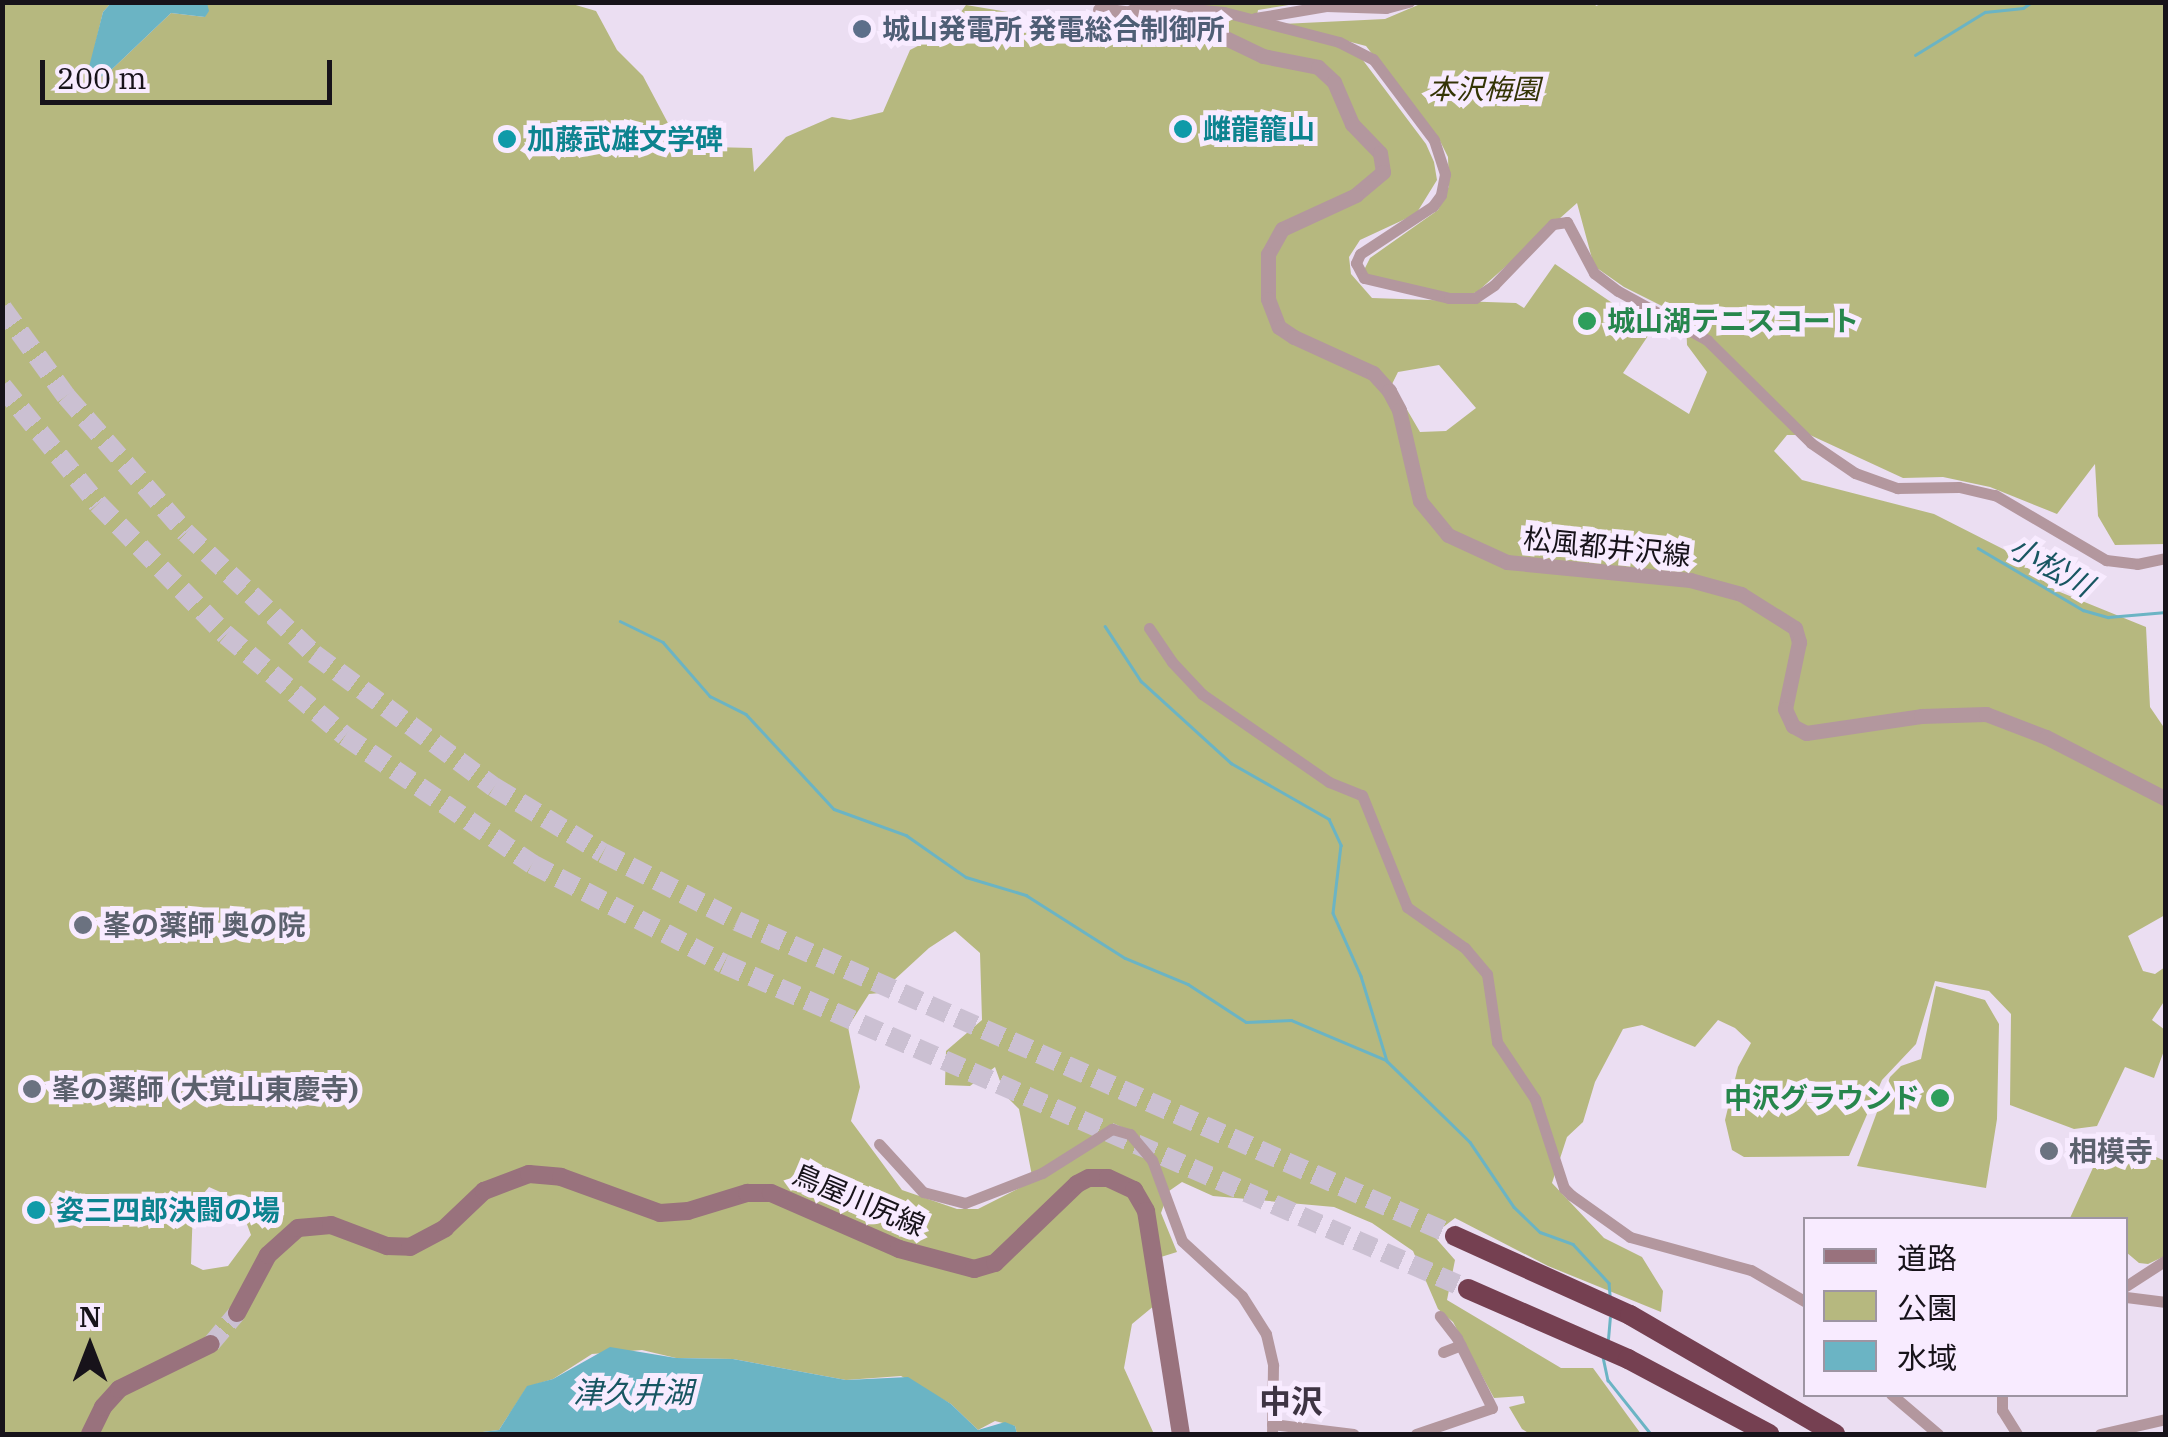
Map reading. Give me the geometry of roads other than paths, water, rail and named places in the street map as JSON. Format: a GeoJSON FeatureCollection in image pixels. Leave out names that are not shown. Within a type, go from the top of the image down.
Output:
{"type":"FeatureCollection","features":[{"type":"Feature","properties":{"kind":"highway"},"geometry":{"type":"LineString","coordinates":[[1455,1236],[1630,1316],[1836,1434]]}},
{"type":"Feature","properties":{"kind":"highway"},"geometry":{"type":"LineString","coordinates":[[1468,1289],[1628,1359],[1769,1434]]}},
{"type":"Feature","properties":{"kind":"main road","name":"鳥屋川尻線"},"geometry":{"type":"LineString","coordinates":[[238,1313],[268,1255],[298,1228],[330,1225],[387,1246],[421,1245],[484,1191],[530,1174],[561,1176],[660,1213],[688,1211],[746,1193],[771,1193],[899,1249],[974,1268],[995,1262],[1078,1184],[1100,1177],[1126,1184],[1146,1211],[1181,1434]]}},
{"type":"Feature","properties":{"kind":"main road"},"geometry":{"type":"LineString","coordinates":[[90,1434],[106,1404],[126,1384],[210,1344]]}},
{"type":"Feature","properties":{"kind":"street"},"geometry":{"type":"LineString","coordinates":[[1254,19],[1326,6],[1386,8],[1409,2]]}},
{"type":"Feature","properties":{"kind":"street","name":"松風都井沢線"},"geometry":{"type":"LineString","coordinates":[[1129,10],[1142,4],[1164,5],[1254,19],[1351,46],[1374,59],[1442,156],[1445,174],[1440,195],[1426,213],[1360,254],[1356,263],[1364,278],[1449,298],[1475,298],[1494,285],[1553,224],[1568,222],[1594,273],[1707,340],[1811,442],[1856,473],[1896,488],[1959,487],[1995,495],[2106,560],[2137,564],[2166,558]]}},
{"type":"Feature","properties":{"kind":"street","name":"松風都井沢線"},"geometry":{"type":"LineString","coordinates":[[1100,10],[1129,10],[1190,22],[1263,56],[1318,67],[1334,82],[1352,124],[1380,152],[1383,172],[1369,188],[1282,230],[1268,254],[1268,298],[1279,326],[1294,338],[1373,373],[1389,391],[1399,410],[1420,501],[1448,535],[1507,562],[1704,582],[1752,600],[1795,628],[1797,656],[1785,709],[1793,726],[1806,733],[1921,716],[1986,714],[2046,737],[2166,800]]}},
{"type":"Feature","properties":{"kind":"street"},"geometry":{"type":"LineString","coordinates":[[1149,628],[1172,662],[1202,694],[1329,782],[1362,795],[1374,815],[1408,908],[1465,948],[1487,974],[1497,1042],[1536,1100],[1564,1188],[1630,1237],[1751,1270],[1803,1300]]}},
{"type":"Feature","properties":{"kind":"street"},"geometry":{"type":"LineString","coordinates":[[879,1144],[923,1192],[965,1203],[1042,1173],[1112,1129],[1130,1134],[1152,1160],[1182,1242],[1242,1296],[1266,1334],[1273,1365],[1272,1429],[1353,1434]]}},
{"type":"Feature","properties":{"kind":"street"},"geometry":{"type":"LineString","coordinates":[[2128,1285],[2166,1260]]}},
{"type":"Feature","properties":{"kind":"street"},"geometry":{"type":"LineString","coordinates":[[2128,1297],[2166,1302]]}},
{"type":"Feature","properties":{"kind":"street"},"geometry":{"type":"LineString","coordinates":[[1416,1434],[1492,1408],[1461,1346],[1440,1316]]}},
{"type":"Feature","properties":{"kind":"street"},"geometry":{"type":"LineString","coordinates":[[1443,1352],[1461,1346]]}},
{"type":"Feature","properties":{"kind":"street"},"geometry":{"type":"LineString","coordinates":[[1895,1397],[1938,1434]]}},
{"type":"Feature","properties":{"kind":"street"},"geometry":{"type":"LineString","coordinates":[[2002,1397],[2002,1410],[2017,1434]]}},
{"type":"Feature","properties":{"kind":"street"},"geometry":{"type":"LineString","coordinates":[[2100,1434],[2166,1419]]}},
{"type":"Feature","properties":{"kind":"water"},"geometry":{"type":"Polygon","coordinates":[[[111,3],[207,3],[209,11],[205,17],[171,13],[108,73],[93,81],[89,67],[103,12],[111,3]]]}},
{"type":"Feature","properties":{"kind":"water","name":"津久井湖"},"geometry":{"type":"Polygon","coordinates":[[[610,1347],[676,1358],[733,1359],[846,1380],[908,1377],[951,1404],[978,1430],[1005,1422],[1015,1426],[1017,1434],[466,1434],[499,1430],[527,1386],[553,1379],[610,1347]]]}},
{"type":"Feature","properties":{"kind":"waterway"},"geometry":{"type":"LineString","coordinates":[[1915,55],[1985,12],[2023,8],[2032,2]]}},
{"type":"Feature","properties":{"kind":"waterway","name":"小松川"},"geometry":{"type":"LineString","coordinates":[[1978,548],[2083,610],[2108,617],[2166,612]]}},
{"type":"Feature","properties":{"kind":"waterway"},"geometry":{"type":"LineString","coordinates":[[620,621],[663,642],[710,696],[746,714],[834,809],[906,835],[966,877],[1026,895],[1125,958],[1188,984],[1246,1022],[1291,1020],[1386,1060]]}},
{"type":"Feature","properties":{"kind":"waterway"},"geometry":{"type":"LineString","coordinates":[[1105,626],[1141,681],[1231,763],[1329,819],[1341,845],[1333,913],[1361,976],[1387,1061],[1470,1142],[1514,1207],[1540,1232],[1573,1244],[1609,1283],[1610,1295]]}},
{"type":"Feature","properties":{"kind":"waterway"},"geometry":{"type":"LineString","coordinates":[[1608,1339],[1610,1318]]}},
{"type":"Feature","properties":{"kind":"waterway"},"geometry":{"type":"LineString","coordinates":[[1603,1357],[1608,1380],[1651,1434]]}},
{"type":"Feature","properties":{"kind":"tunnel"},"geometry":{"type":"LineString","coordinates":[[2,308],[66,396],[186,533],[314,654],[494,787],[603,853],[737,921],[1455,1236]]}},
{"type":"Feature","properties":{"kind":"tunnel"},"geometry":{"type":"LineString","coordinates":[[2,386],[98,504],[226,635],[345,736],[532,864],[724,964],[1468,1289]]}},
{"type":"Feature","properties":{"kind":"tunnel"},"geometry":{"type":"LineString","coordinates":[[211,1344],[237,1313]]}},
{"type":"Feature","properties":{"kind":"place","name":"城山発電所 発電総合制御所"},"geometry":{"type":"Point","coordinates":[862,29]}},
{"type":"Feature","properties":{"kind":"place","name":"雌龍籠山"},"geometry":{"type":"Point","coordinates":[1183,129]}},
{"type":"Feature","properties":{"kind":"place","name":"加藤武雄文学碑"},"geometry":{"type":"Point","coordinates":[507,139]}},
{"type":"Feature","properties":{"kind":"place","name":"城山湖テニスコート"},"geometry":{"type":"Point","coordinates":[1587,321]}},
{"type":"Feature","properties":{"kind":"place","name":"峯の薬師 奥の院"},"geometry":{"type":"Point","coordinates":[83,925]}},
{"type":"Feature","properties":{"kind":"place","name":"峯の薬師 (大覚山東慶寺)"},"geometry":{"type":"Point","coordinates":[32,1089]}},
{"type":"Feature","properties":{"kind":"place","name":"中沢グラウンド"},"geometry":{"type":"Point","coordinates":[1940,1098]}},
{"type":"Feature","properties":{"kind":"place","name":"相模寺"},"geometry":{"type":"Point","coordinates":[2049,1151]}},
{"type":"Feature","properties":{"kind":"place","name":"姿三四郎決闘の場"},"geometry":{"type":"Point","coordinates":[36,1210]}},
{"type":"Feature","properties":{"kind":"district","name":"中沢"},"geometry":{"type":"Point","coordinates":[1291,1401]}},
{"type":"Feature","properties":{"kind":"park label","name":"本沢梅園"},"geometry":{"type":"Point","coordinates":[1484,89]}}]}
